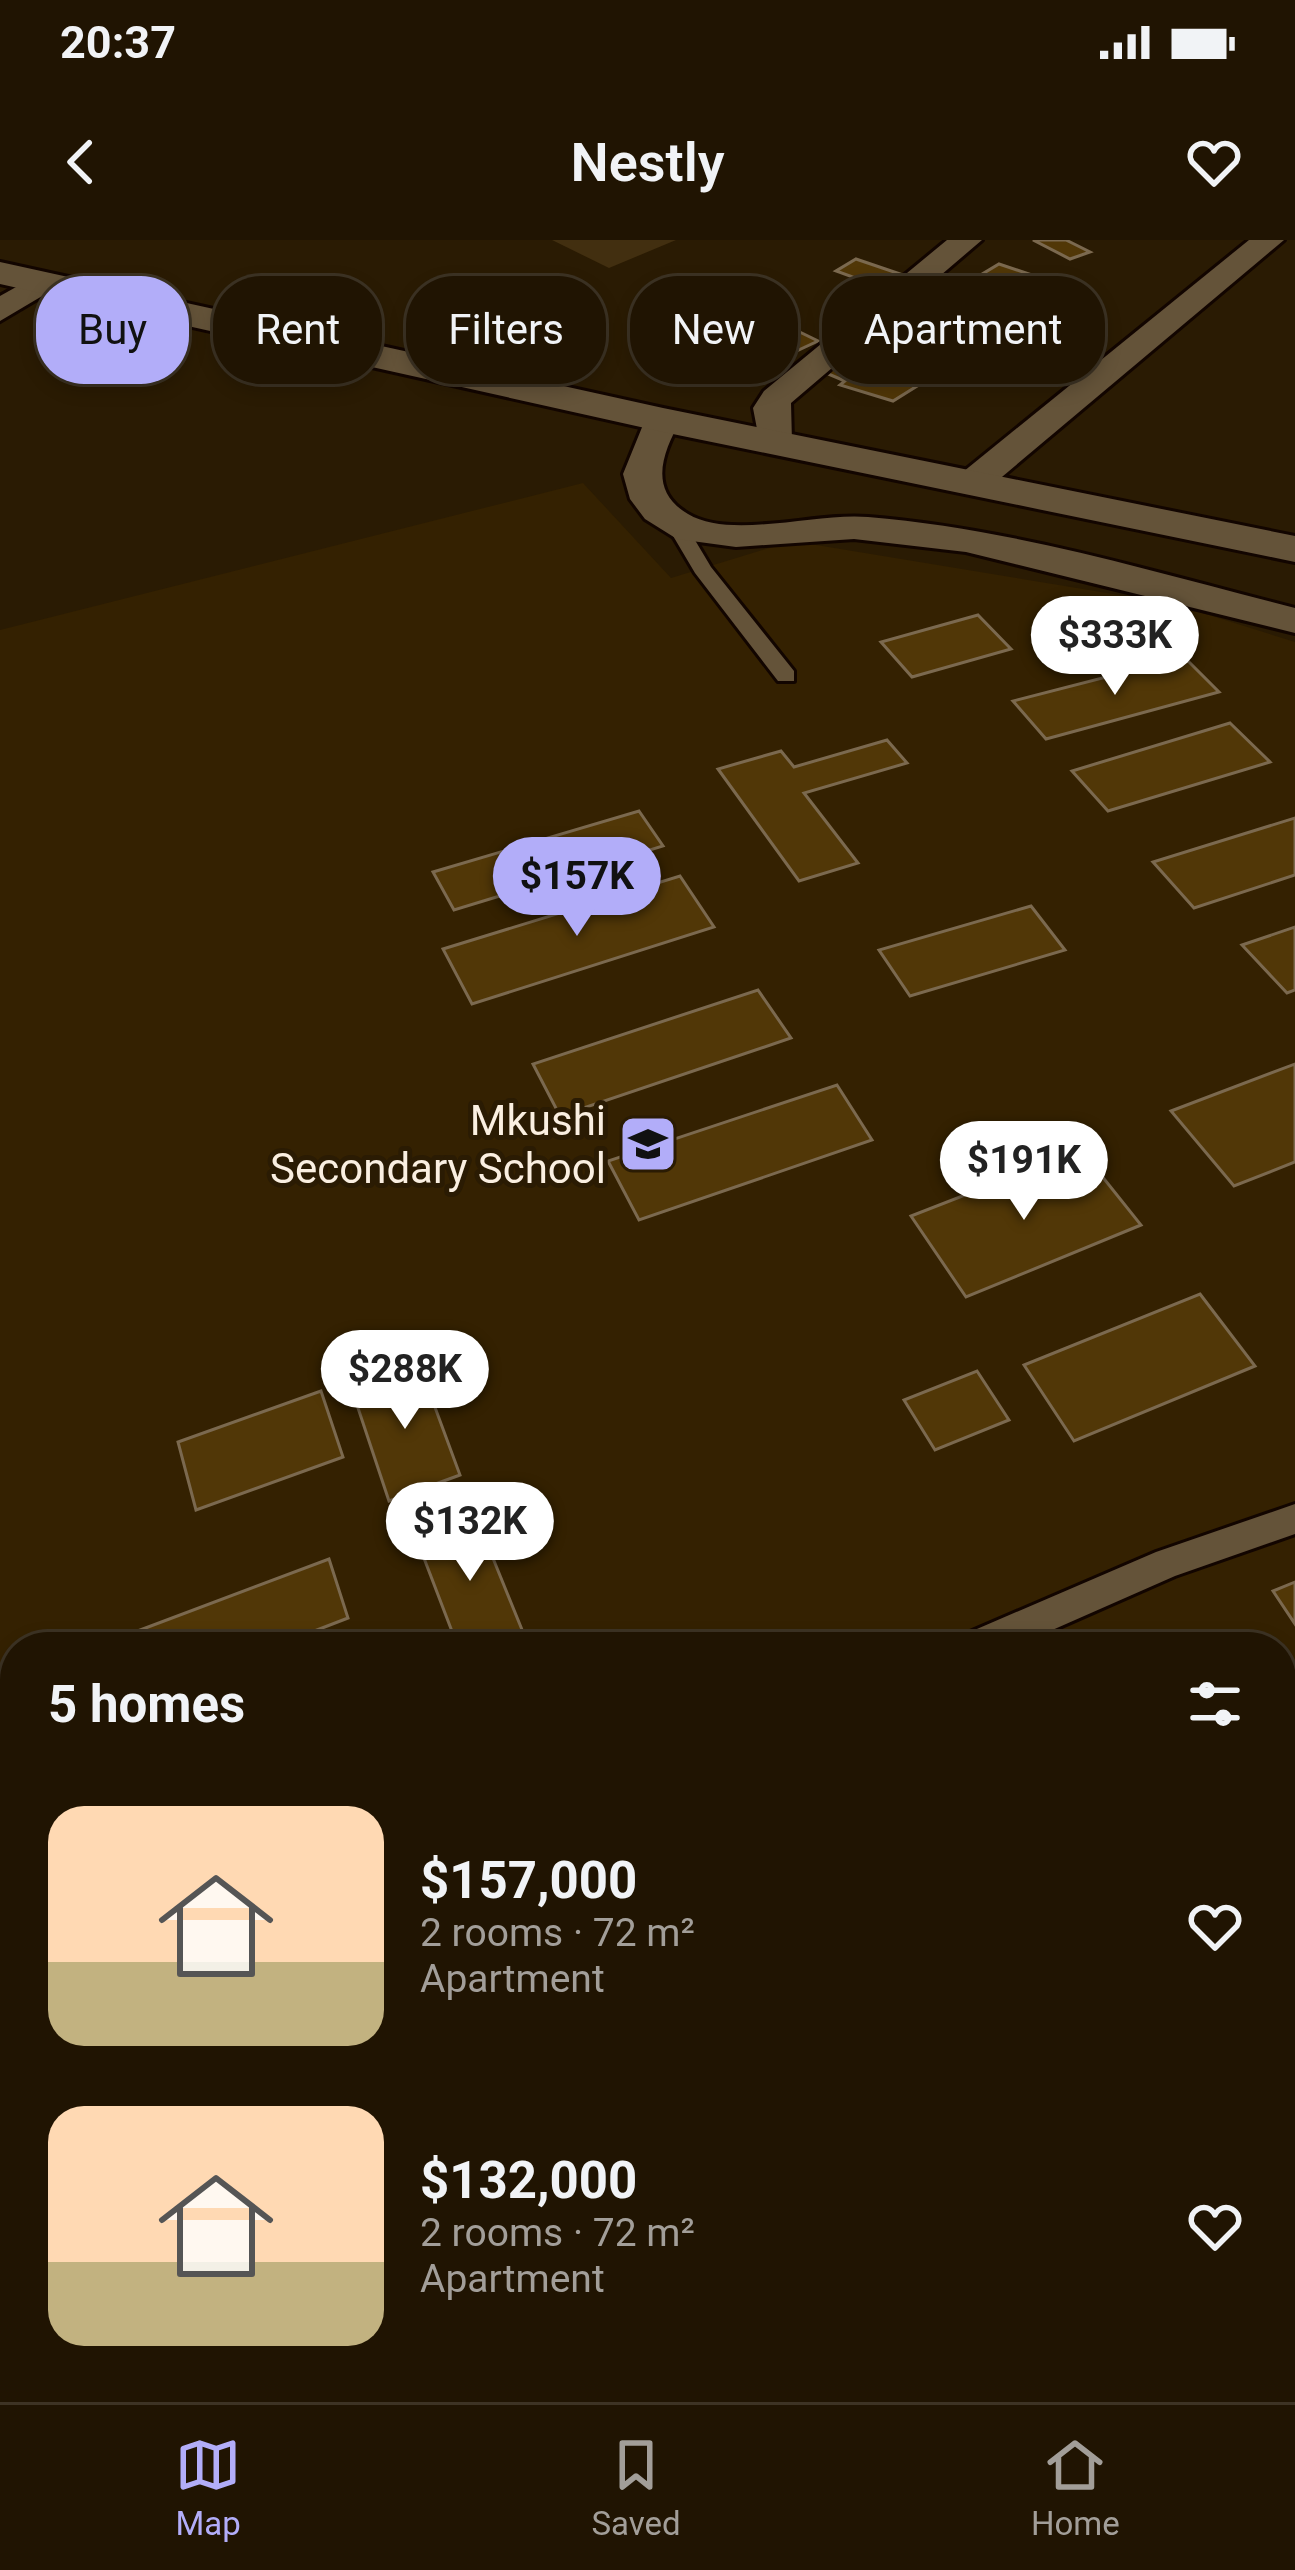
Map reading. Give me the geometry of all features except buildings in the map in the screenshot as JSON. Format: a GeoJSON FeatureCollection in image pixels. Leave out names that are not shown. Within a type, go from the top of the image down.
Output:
{"type":"FeatureCollection","features":[{"type":"Feature","properties":{"kind":"street"},"geometry":{"type":"LineString","coordinates":[[774,442],[771,408],[776,398],[966,240]]}},
{"type":"Feature","properties":{"kind":"street"},"geometry":{"type":"LineString","coordinates":[[971,484],[1268,240]]}},
{"type":"Feature","properties":{"kind":"street"},"geometry":{"type":"LineString","coordinates":[[0,273],[36,281]]}},
{"type":"Feature","properties":{"kind":"street"},"geometry":{"type":"LineString","coordinates":[[0,311],[36,287]]}},
{"type":"Feature","properties":{"kind":"street"},"geometry":{"type":"LineString","coordinates":[[189,314],[663,420],[1295,550]]}},
{"type":"Feature","properties":{"kind":"street"},"geometry":{"type":"LineString","coordinates":[[663,420],[641,454],[640,477],[656,507],[676,524],[706,534],[850,526],[937,536],[1295,621]]}},
{"type":"Feature","properties":{"kind":"lane"},"geometry":{"type":"LineString","coordinates":[[676,524],[701,569],[786,676]]}},
{"type":"Feature","properties":{"kind":"lane"},"geometry":{"type":"LineString","coordinates":[[1049,1632],[1168,1562],[1295,1519]]}},
{"type":"Feature","properties":{"kind":"shaded area"},"geometry":{"type":"Polygon","coordinates":[[[552,240],[676,240],[609,268],[552,240]]]}},
{"type":"Feature","properties":{"kind":"shaded area","name":"Mkushi Secondary School"},"geometry":{"type":"Polygon","coordinates":[[[583,483],[671,578],[792,541],[1174,604],[1295,642],[1295,1632],[0,1632],[0,630],[583,483]]]}},
{"type":"Feature","properties":{"kind":"place","name":"Mkushi Secondary School"},"geometry":{"type":"Point","coordinates":[648,1144]}}]}
